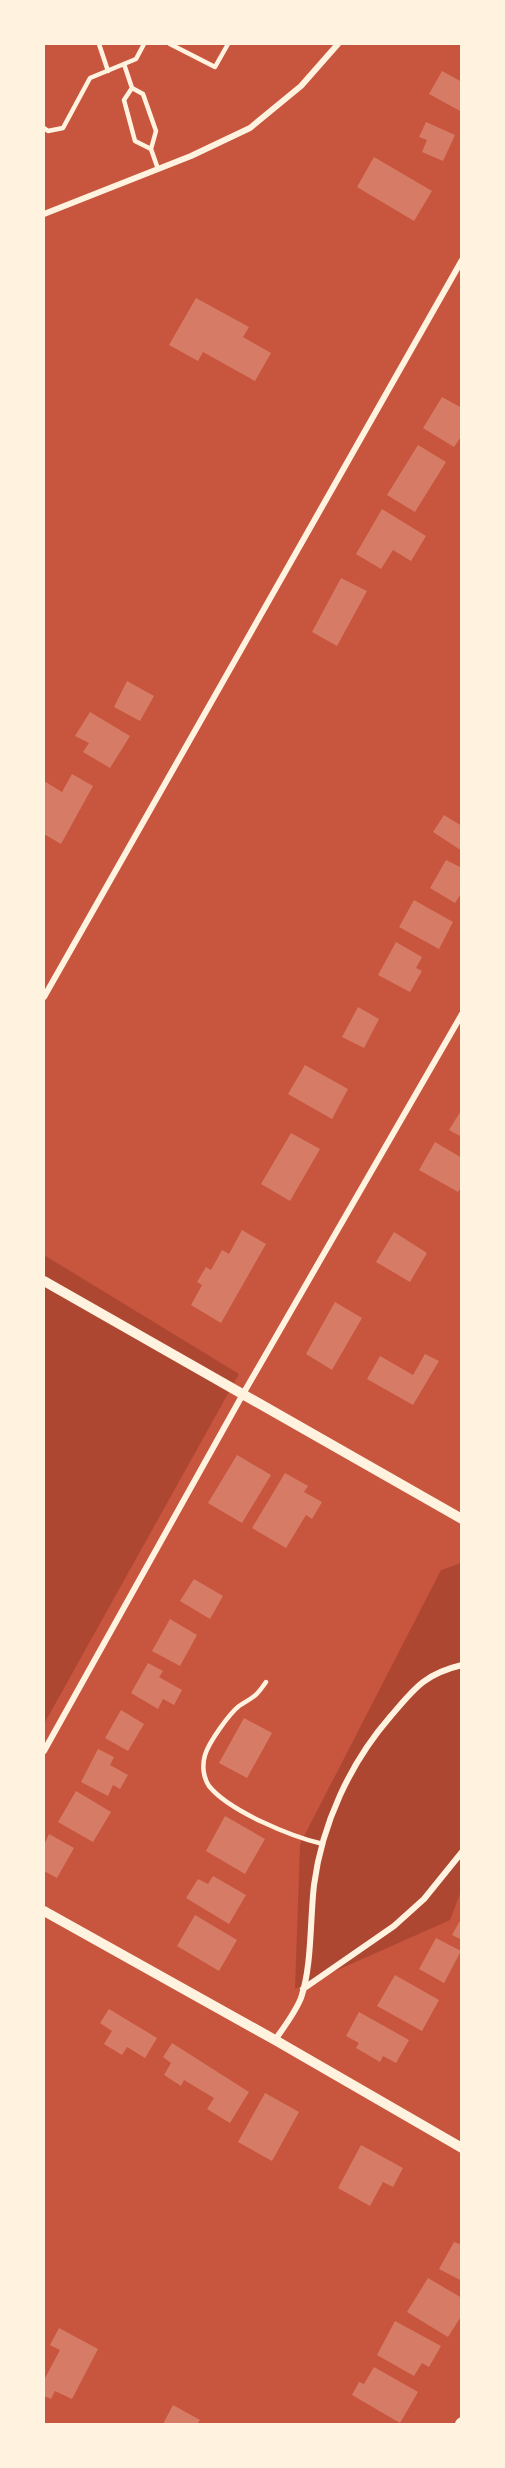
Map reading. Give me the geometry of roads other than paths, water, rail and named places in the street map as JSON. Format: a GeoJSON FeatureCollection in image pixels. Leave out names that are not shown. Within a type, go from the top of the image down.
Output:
{"type":"FeatureCollection","features":[{"type":"Feature","properties":{"kind":"street"},"geometry":{"type":"LineString","coordinates":[[44,214],[158,169],[250,128],[301,87],[338,44]]}},
{"type":"Feature","properties":{"kind":"street"},"geometry":{"type":"LineString","coordinates":[[44,998],[462,260]]}},
{"type":"Feature","properties":{"kind":"street"},"geometry":{"type":"LineString","coordinates":[[44,1751],[243,1394],[462,1014]]}},
{"type":"Feature","properties":{"kind":"street"},"geometry":{"type":"LineString","coordinates":[[44,1281],[462,1519]]}},
{"type":"Feature","properties":{"kind":"street"},"geometry":{"type":"LineString","coordinates":[[275,2040],[300,1999],[303,1989],[314,1882],[323,1844],[352,1770],[380,1728],[428,1677],[462,1665]]}},
{"type":"Feature","properties":{"kind":"street"},"geometry":{"type":"LineString","coordinates":[[303,1989],[394,1926],[424,1899],[462,1852]]}},
{"type":"Feature","properties":{"kind":"street"},"geometry":{"type":"LineString","coordinates":[[44,1911],[462,2148]]}},
{"type":"Feature","properties":{"kind":"lane"},"geometry":{"type":"LineString","coordinates":[[99,44],[108,71]]}},
{"type":"Feature","properties":{"kind":"lane"},"geometry":{"type":"LineString","coordinates":[[44,128],[48,131],[63,128],[90,78],[136,59],[144,44]]}},
{"type":"Feature","properties":{"kind":"lane"},"geometry":{"type":"LineString","coordinates":[[170,44],[214,67],[228,44]]}},
{"type":"Feature","properties":{"kind":"lane"},"geometry":{"type":"LineString","coordinates":[[124,64],[132,88],[143,94],[156,130],[151,149],[158,169]]}},
{"type":"Feature","properties":{"kind":"lane"},"geometry":{"type":"LineString","coordinates":[[132,88],[124,100],[135,141],[151,149]]}},
{"type":"Feature","properties":{"kind":"lane"},"geometry":{"type":"LineString","coordinates":[[266,1682],[256,1697],[239,1706],[229,1716],[205,1754],[203,1770],[208,1784],[230,1804],[297,1838],[323,1844]]}}]}
